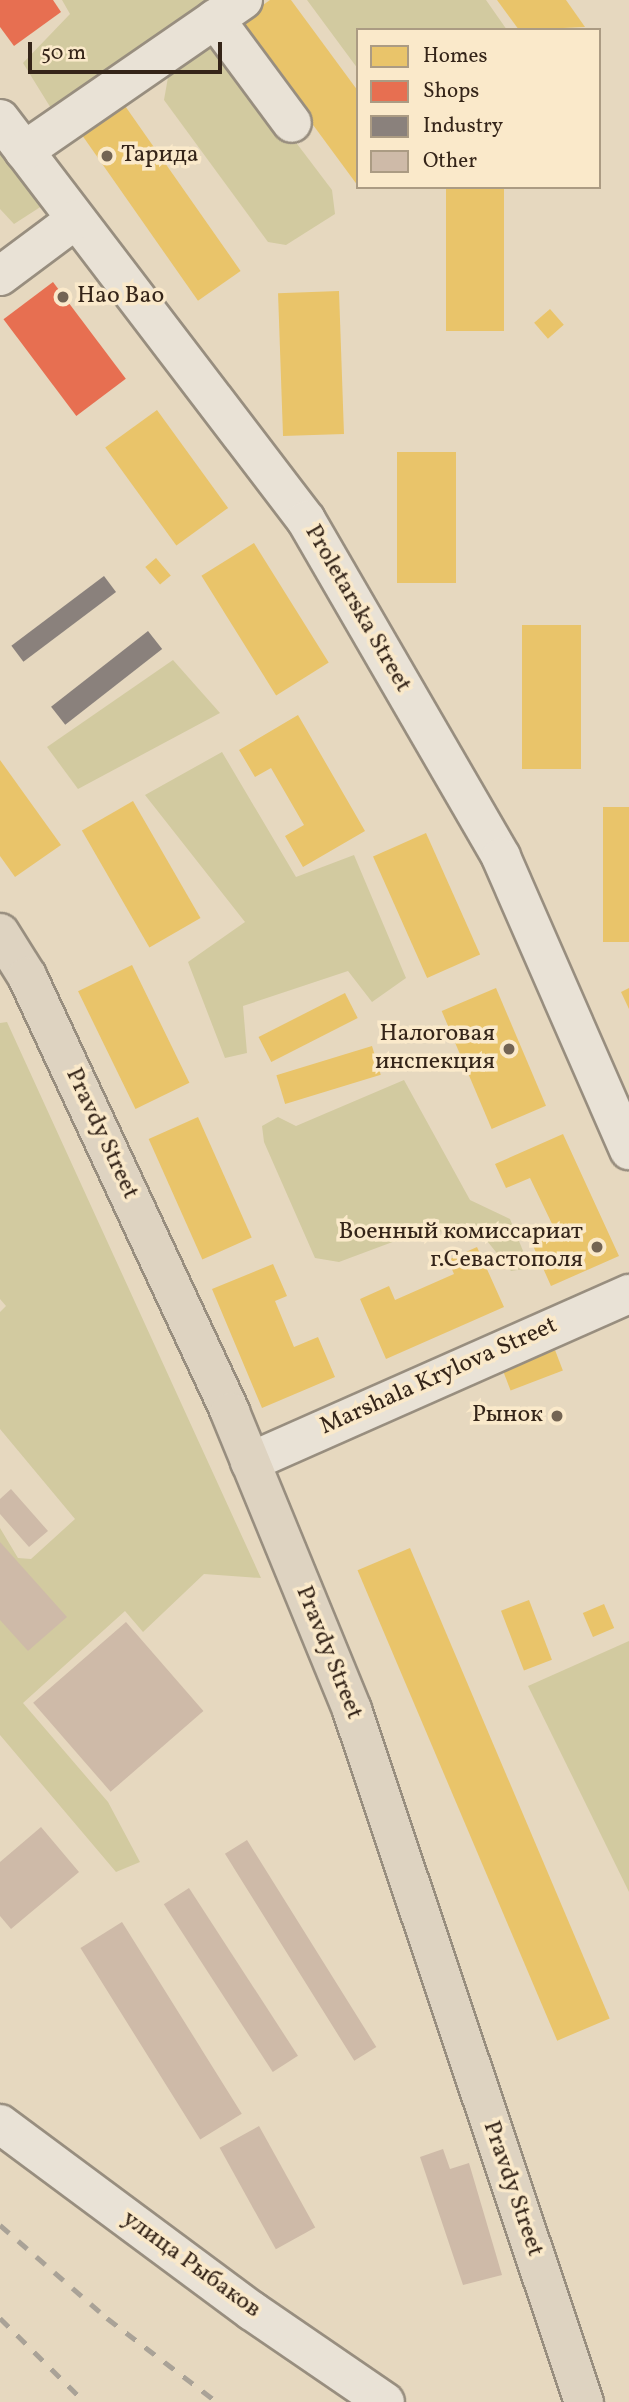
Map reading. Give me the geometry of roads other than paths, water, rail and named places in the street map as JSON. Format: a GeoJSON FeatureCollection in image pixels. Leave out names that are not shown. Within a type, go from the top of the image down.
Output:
{"type":"FeatureCollection","features":[{"type":"Feature","properties":{"kind":"main road","name":"Pravdy Street"},"geometry":{"type":"LineString","coordinates":[[0,933],[27,976],[250,1462],[352,1710],[584,2402]]}},
{"type":"Feature","properties":{"kind":"street"},"geometry":{"type":"LineString","coordinates":[[24,151],[229,9],[292,123]]}},
{"type":"Feature","properties":{"kind":"street","name":"Proletarska Street"},"geometry":{"type":"LineString","coordinates":[[0,119],[306,520],[501,857],[629,1150]]}},
{"type":"Feature","properties":{"kind":"street"},"geometry":{"type":"LineString","coordinates":[[0,276],[75,220]]}},
{"type":"Feature","properties":{"kind":"street","name":"Marshala Krylova Street"},"geometry":{"type":"LineString","coordinates":[[250,1462],[629,1294]]}},
{"type":"Feature","properties":{"kind":"street","name":"улица Рыбаков"},"geometry":{"type":"LineString","coordinates":[[0,2124],[252,2311],[385,2402]]}},
{"type":"Feature","properties":{"kind":"railway"},"geometry":{"type":"LineString","coordinates":[[0,2225],[107,2318],[217,2402]]}},
{"type":"Feature","properties":{"kind":"railway"},"geometry":{"type":"LineString","coordinates":[[0,2318],[85,2402]]}},
{"type":"Feature","properties":{"kind":"place","name":"Тарида"},"geometry":{"type":"Point","coordinates":[107,156]}},
{"type":"Feature","properties":{"kind":"place","name":"Hao Bao"},"geometry":{"type":"Point","coordinates":[63,297]}},
{"type":"Feature","properties":{"kind":"place","name":"Налоговая инспекция"},"geometry":{"type":"Point","coordinates":[509,1049]}},
{"type":"Feature","properties":{"kind":"place","name":"Военный комиссариат г.Севастополя"},"geometry":{"type":"Point","coordinates":[597,1247]}},
{"type":"Feature","properties":{"kind":"place","name":"Рынок"},"geometry":{"type":"Point","coordinates":[557,1416]}}]}
